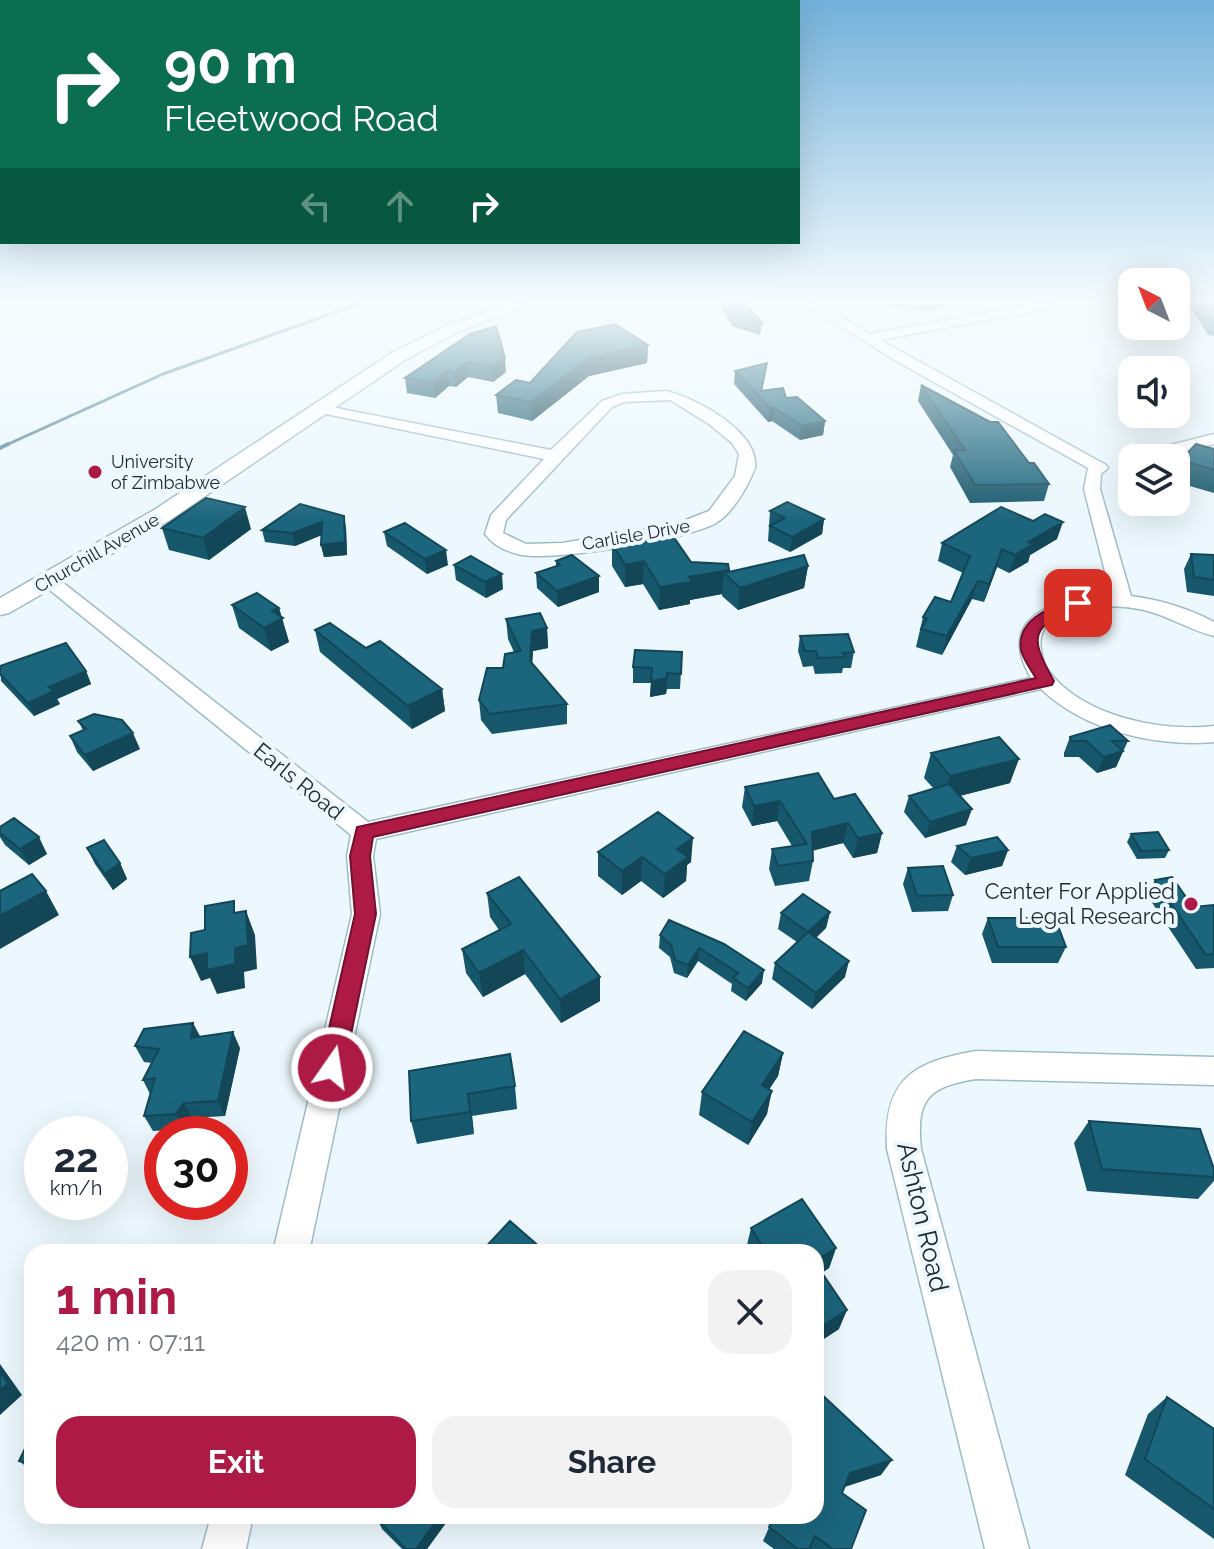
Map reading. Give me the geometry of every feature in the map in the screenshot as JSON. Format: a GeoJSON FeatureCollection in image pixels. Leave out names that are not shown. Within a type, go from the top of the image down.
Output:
{"type":"FeatureCollection","features":[{"type":"Feature","properties":{"kind":"main road","name":"Churchill Avenue"},"geometry":{"type":"LineString","coordinates":[[0,608],[162,515],[369,376]]}},
{"type":"Feature","properties":{"kind":"street"},"geometry":{"type":"LineString","coordinates":[[945,376],[1118,461]]}},
{"type":"Feature","properties":{"kind":"street","name":"Carlisle Drive"},"geometry":{"type":"LineString","coordinates":[[666,395],[688,402],[735,437],[747,449],[750,464],[746,476],[720,511],[703,522],[668,531],[542,550],[506,544],[494,534],[497,519],[555,456],[613,401],[666,395]]}},
{"type":"Feature","properties":{"kind":"street"},"geometry":{"type":"LineString","coordinates":[[321,409],[555,456]]}},
{"type":"Feature","properties":{"kind":"street"},"geometry":{"type":"LineString","coordinates":[[1190,445],[1214,439]]}},
{"type":"Feature","properties":{"kind":"street"},"geometry":{"type":"LineString","coordinates":[[1118,463],[1093,472],[1092,489],[1123,602]]}},
{"type":"Feature","properties":{"kind":"street","name":"Earls Road"},"geometry":{"type":"LineString","coordinates":[[50,582],[364,832],[360,856],[366,914],[293,1244]]}},
{"type":"Feature","properties":{"kind":"street"},"geometry":{"type":"LineString","coordinates":[[1214,630],[1182,615],[1123,602],[1078,603],[1045,616],[1035,626],[1029,639],[1029,652],[1046,681],[1066,699],[1125,726],[1159,734],[1214,734]]}},
{"type":"Feature","properties":{"kind":"street"},"geometry":{"type":"LineString","coordinates":[[364,832],[1046,681]]}},
{"type":"Feature","properties":{"kind":"street","name":"Ashton Road"},"geometry":{"type":"LineString","coordinates":[[1007,1549],[904,1149],[902,1122],[909,1099],[918,1084],[932,1076],[976,1065],[1214,1071]]}},
{"type":"Feature","properties":{"kind":"street"},"geometry":{"type":"LineString","coordinates":[[224,1549],[230,1524]]}},
{"type":"Feature","properties":{"kind":"building"},"geometry":{"type":"Polygon","coordinates":[[[408,376],[441,376],[433,383],[405,378],[408,376]]]}},
{"type":"Feature","properties":{"kind":"building"},"geometry":{"type":"Polygon","coordinates":[[[536,376],[565,376],[531,402],[496,395],[516,380],[530,383],[536,376]]]}},
{"type":"Feature","properties":{"kind":"building"},"geometry":{"type":"Polygon","coordinates":[[[740,376],[764,376],[761,391],[783,388],[786,398],[797,397],[825,421],[802,426],[770,408],[740,376]]]}},
{"type":"Feature","properties":{"kind":"building"},"geometry":{"type":"Polygon","coordinates":[[[921,385],[990,422],[998,422],[1049,484],[975,485],[954,450],[965,450],[921,385]]]}},
{"type":"Feature","properties":{"kind":"building"},"geometry":{"type":"Polygon","coordinates":[[[1196,444],[1214,449],[1214,470],[1190,463],[1190,450],[1196,444]]]}},
{"type":"Feature","properties":{"kind":"building"},"geometry":{"type":"Polygon","coordinates":[[[206,498],[245,507],[203,538],[162,528],[206,498]]]}},
{"type":"Feature","properties":{"kind":"building"},"geometry":{"type":"Polygon","coordinates":[[[787,502],[824,519],[792,537],[770,526],[785,518],[770,511],[787,502]]]}},
{"type":"Feature","properties":{"kind":"building"},"geometry":{"type":"Polygon","coordinates":[[[300,504],[344,516],[345,542],[321,545],[322,522],[292,533],[262,530],[300,504]]]}},
{"type":"Feature","properties":{"kind":"building"},"geometry":{"type":"Polygon","coordinates":[[[1001,507],[1033,521],[1045,514],[1063,522],[1028,542],[1033,544],[1015,555],[1002,549],[989,584],[978,581],[947,636],[921,629],[927,619],[923,617],[935,597],[951,602],[970,556],[942,543],[1001,507]]]}},
{"type":"Feature","properties":{"kind":"building"},"geometry":{"type":"Polygon","coordinates":[[[405,523],[446,550],[425,559],[384,532],[405,523]]]}},
{"type":"Feature","properties":{"kind":"building"},"geometry":{"type":"Polygon","coordinates":[[[673,536],[691,562],[728,564],[729,570],[689,577],[692,582],[660,587],[644,561],[625,565],[612,543],[673,536]]]}},
{"type":"Feature","properties":{"kind":"building"},"geometry":{"type":"Polygon","coordinates":[[[1191,554],[1214,555],[1214,580],[1194,577],[1191,554]]]}},
{"type":"Feature","properties":{"kind":"building"},"geometry":{"type":"Polygon","coordinates":[[[572,555],[599,576],[557,591],[536,573],[560,565],[556,561],[572,555]]]}},
{"type":"Feature","properties":{"kind":"building"},"geometry":{"type":"Polygon","coordinates":[[[804,555],[808,566],[740,588],[724,573],[804,555]]]}},
{"type":"Feature","properties":{"kind":"building"},"geometry":{"type":"Polygon","coordinates":[[[471,556],[502,574],[485,582],[454,565],[471,556]]]}},
{"type":"Feature","properties":{"kind":"building"},"geometry":{"type":"Polygon","coordinates":[[[257,593],[279,608],[272,611],[283,618],[264,628],[232,605],[257,593]]]}},
{"type":"Feature","properties":{"kind":"building"},"geometry":{"type":"Polygon","coordinates":[[[540,613],[547,628],[532,631],[530,661],[567,704],[490,714],[479,700],[487,668],[503,668],[505,654],[521,651],[506,619],[540,613]]]}},
{"type":"Feature","properties":{"kind":"building"},"geometry":{"type":"Polygon","coordinates":[[[330,623],[366,648],[380,641],[442,689],[408,706],[315,630],[330,623]]]}},
{"type":"Feature","properties":{"kind":"building"},"geometry":{"type":"Polygon","coordinates":[[[848,634],[854,652],[843,653],[845,657],[818,658],[816,651],[805,651],[800,636],[848,634]]]}},
{"type":"Feature","properties":{"kind":"building"},"geometry":{"type":"Polygon","coordinates":[[[66,643],[86,671],[49,687],[54,691],[28,703],[0,674],[0,666],[66,643]]]}},
{"type":"Feature","properties":{"kind":"building"},"geometry":{"type":"Polygon","coordinates":[[[635,650],[682,652],[681,674],[667,673],[667,678],[651,681],[652,668],[633,667],[635,650]]]}},
{"type":"Feature","properties":{"kind":"building"},"geometry":{"type":"Polygon","coordinates":[[[94,714],[122,720],[133,733],[85,755],[70,736],[86,729],[78,721],[94,714]]]}},
{"type":"Feature","properties":{"kind":"building"},"geometry":{"type":"Polygon","coordinates":[[[1110,725],[1128,741],[1112,741],[1123,751],[1104,757],[1086,741],[1071,741],[1070,737],[1110,725]]]}},
{"type":"Feature","properties":{"kind":"building"},"geometry":{"type":"Polygon","coordinates":[[[999,737],[1019,759],[950,776],[931,753],[999,737]]]}},
{"type":"Feature","properties":{"kind":"building"},"geometry":{"type":"Polygon","coordinates":[[[818,773],[834,799],[855,794],[882,833],[858,838],[848,823],[812,832],[813,861],[778,866],[772,849],[807,844],[780,801],[754,806],[745,787],[818,773]]]}},
{"type":"Feature","properties":{"kind":"building"},"geometry":{"type":"Polygon","coordinates":[[[949,784],[972,809],[930,822],[909,796],[949,784]]]}},
{"type":"Feature","properties":{"kind":"building"},"geometry":{"type":"Polygon","coordinates":[[[658,812],[693,838],[677,849],[688,857],[665,874],[642,857],[622,871],[598,852],[658,812]]]}},
{"type":"Feature","properties":{"kind":"building"},"geometry":{"type":"Polygon","coordinates":[[[14,818],[39,837],[20,849],[0,833],[0,827],[14,818]]]}},
{"type":"Feature","properties":{"kind":"building"},"geometry":{"type":"Polygon","coordinates":[[[1158,832],[1169,850],[1141,851],[1131,834],[1158,832]]]}},
{"type":"Feature","properties":{"kind":"building"},"geometry":{"type":"Polygon","coordinates":[[[997,837],[1008,850],[971,858],[957,846],[997,837]]]}},
{"type":"Feature","properties":{"kind":"building"},"geometry":{"type":"Polygon","coordinates":[[[104,840],[120,863],[105,874],[87,848],[104,840]]]}},
{"type":"Feature","properties":{"kind":"building"},"geometry":{"type":"Polygon","coordinates":[[[943,866],[953,895],[917,896],[908,868],[943,866]]]}},
{"type":"Feature","properties":{"kind":"building"},"geometry":{"type":"Polygon","coordinates":[[[32,874],[46,891],[0,916],[0,891],[32,874]]]}},
{"type":"Feature","properties":{"kind":"building"},"geometry":{"type":"Polygon","coordinates":[[[519,877],[600,977],[560,999],[523,950],[479,973],[462,949],[511,924],[487,893],[519,877]]]}},
{"type":"Feature","properties":{"kind":"building"},"geometry":{"type":"Polygon","coordinates":[[[1172,877],[1193,907],[1214,905],[1214,954],[1206,955],[1155,880],[1172,877]]]}},
{"type":"Feature","properties":{"kind":"building"},"geometry":{"type":"Polygon","coordinates":[[[803,894],[830,912],[808,932],[781,913],[803,894]]]}},
{"type":"Feature","properties":{"kind":"building"},"geometry":{"type":"Polygon","coordinates":[[[234,901],[234,913],[246,911],[248,945],[235,948],[235,964],[207,970],[207,953],[190,957],[191,933],[205,930],[205,906],[234,901]]]}},
{"type":"Feature","properties":{"kind":"building"},"geometry":{"type":"Polygon","coordinates":[[[988,918],[1055,918],[1066,947],[998,947],[988,918]]]}},
{"type":"Feature","properties":{"kind":"building"},"geometry":{"type":"Polygon","coordinates":[[[669,920],[724,944],[764,970],[748,988],[733,978],[738,973],[699,948],[688,965],[675,960],[671,945],[660,935],[669,920]]]}},
{"type":"Feature","properties":{"kind":"building"},"geometry":{"type":"Polygon","coordinates":[[[808,932],[849,961],[816,993],[775,963],[808,932]]]}},
{"type":"Feature","properties":{"kind":"building"},"geometry":{"type":"Polygon","coordinates":[[[193,1023],[191,1038],[233,1032],[218,1101],[184,1103],[176,1114],[144,1116],[155,1078],[143,1080],[159,1049],[135,1046],[144,1029],[193,1023]]]}},
{"type":"Feature","properties":{"kind":"building"},"geometry":{"type":"Polygon","coordinates":[[[744,1031],[783,1053],[762,1085],[772,1091],[752,1122],[702,1092],[744,1031]]]}},
{"type":"Feature","properties":{"kind":"building"},"geometry":{"type":"Polygon","coordinates":[[[510,1054],[515,1086],[468,1094],[470,1112],[411,1121],[409,1071],[510,1054]]]}},
{"type":"Feature","properties":{"kind":"building"},"geometry":{"type":"Polygon","coordinates":[[[1089,1121],[1200,1129],[1214,1177],[1102,1169],[1089,1121]]]}},
{"type":"Feature","properties":{"kind":"building"},"geometry":{"type":"Polygon","coordinates":[[[802,1199],[836,1248],[824,1255],[824,1244],[761,1244],[751,1228],[802,1199]]]}},
{"type":"Feature","properties":{"kind":"building"},"geometry":{"type":"Polygon","coordinates":[[[510,1221],[536,1244],[488,1244],[510,1221]]]}},
{"type":"Feature","properties":{"kind":"building"},"geometry":{"type":"Polygon","coordinates":[[[824,1276],[847,1310],[824,1325],[824,1276]]]}},
{"type":"Feature","properties":{"kind":"building"},"geometry":{"type":"Polygon","coordinates":[[[0,1372],[8,1383],[0,1390],[0,1372]]]}},
{"type":"Feature","properties":{"kind":"building"},"geometry":{"type":"Polygon","coordinates":[[[824,1397],[892,1460],[850,1473],[842,1493],[866,1510],[851,1549],[833,1549],[815,1536],[809,1549],[798,1549],[769,1527],[770,1524],[824,1524],[824,1397]]]}},
{"type":"Feature","properties":{"kind":"building"},"geometry":{"type":"Polygon","coordinates":[[[1167,1397],[1214,1429],[1214,1509],[1145,1459],[1167,1397]]]}},
{"type":"Feature","properties":{"kind":"building"},"geometry":{"type":"Polygon","coordinates":[[[382,1524],[434,1524],[416,1549],[406,1549],[382,1524]]]}},
{"type":"Feature","properties":{"kind":"waterway"},"geometry":{"type":"LineString","coordinates":[[4,446],[158,376]]}},
{"type":"Feature","properties":{"kind":"waterway"},"geometry":{"type":"LineString","coordinates":[[4,446],[8,444]]}},
{"type":"Feature","properties":{"kind":"waterway"},"geometry":{"type":"LineString","coordinates":[[0,448],[4,446]]}},
{"type":"Feature","properties":{"kind":"place","name":"University of Zimbabwe"},"geometry":{"type":"Point","coordinates":[95,472]}},
{"type":"Feature","properties":{"kind":"place","name":"Center For Applied Legal Research"},"geometry":{"type":"Point","coordinates":[1191,904]}},
{"type":"Feature","properties":{"kind":"route"},"geometry":{"type":"LineString","coordinates":[[332,1068],[366,914],[360,856],[364,832],[1046,681],[1035,667],[1029,652],[1029,639],[1035,626],[1045,616],[1078,603]]}}]}
